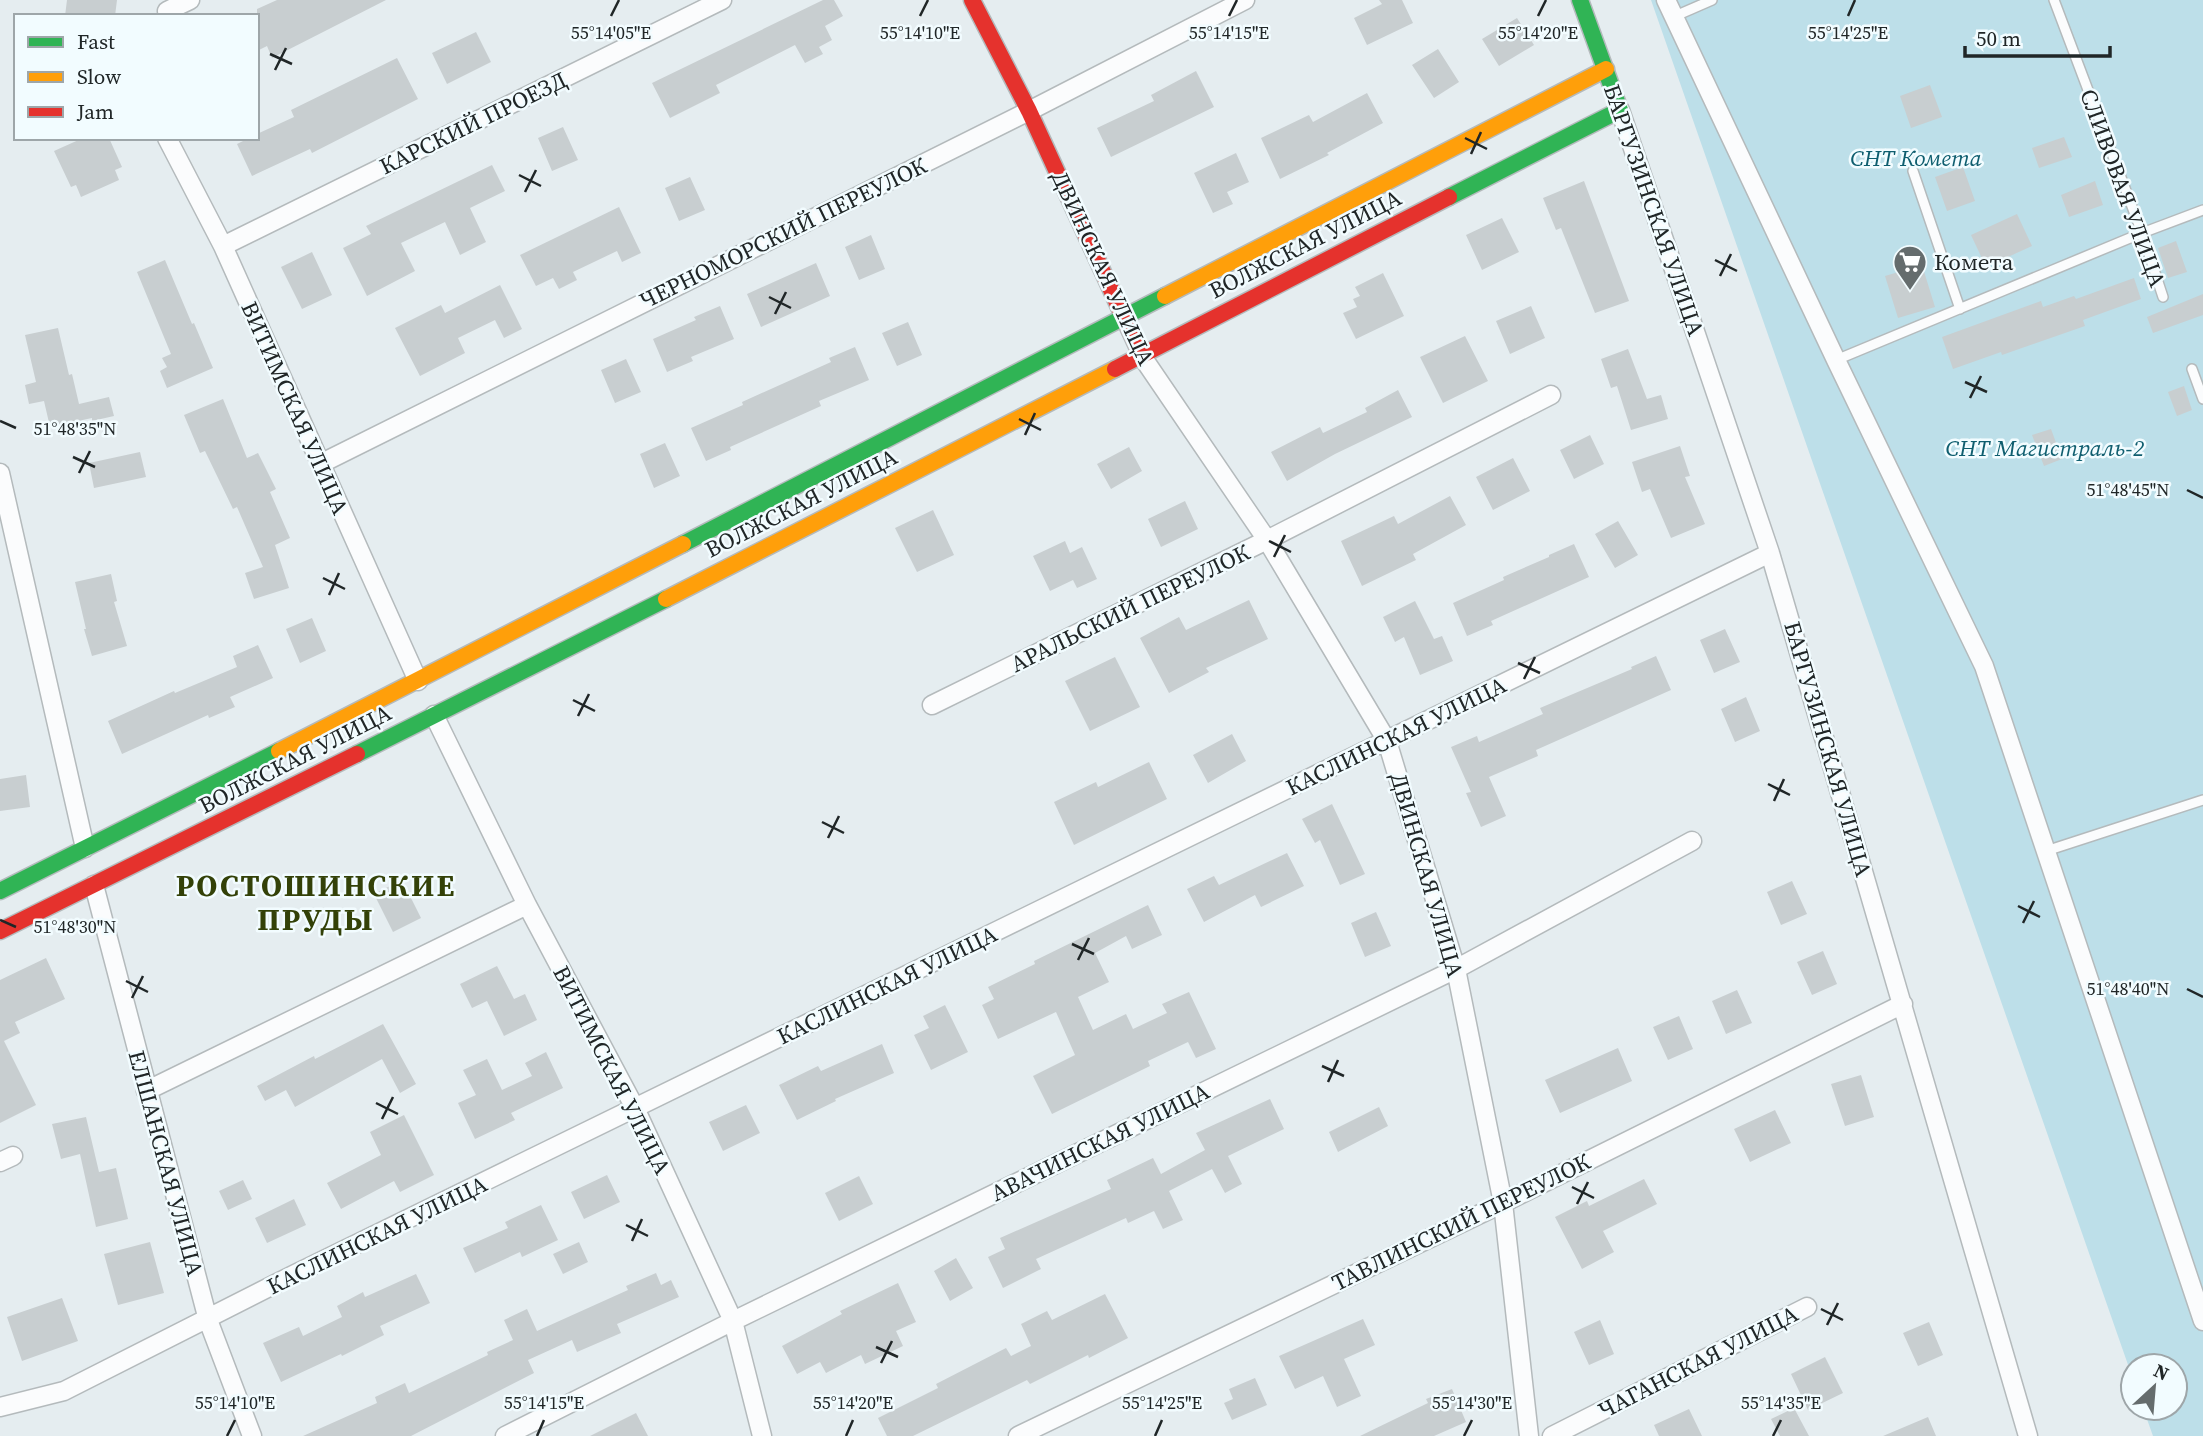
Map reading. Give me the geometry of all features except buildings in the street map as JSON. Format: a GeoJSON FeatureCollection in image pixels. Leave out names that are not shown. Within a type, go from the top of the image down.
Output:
{"type":"FeatureCollection","features":[{"type":"Feature","properties":{"kind":"street"},"geometry":{"type":"LineString","coordinates":[[167,9],[190,0]]}},
{"type":"Feature","properties":{"kind":"street","name":"КАРСКИЙ ПРОЕЗД"},"geometry":{"type":"LineString","coordinates":[[223,246],[722,0]]}},
{"type":"Feature","properties":{"kind":"street","name":"ДВИНСКАЯ УЛИЦА"},"geometry":{"type":"LineString","coordinates":[[972,0],[1029,111],[1141,355],[1267,540],[1387,741],[1456,969],[1503,1203],[1529,1436]]}},
{"type":"Feature","properties":{"kind":"street","name":"ЧЕРНОМОРСКИЙ ПЕРЕУЛОК"},"geometry":{"type":"LineString","coordinates":[[320,464],[1029,111],[1245,0]]}},
{"type":"Feature","properties":{"kind":"street","name":"БАРГУЗИНСКАЯ УЛИЦА"},"geometry":{"type":"LineString","coordinates":[[1580,0],[1606,69],[1770,553],[2028,1436]]}},
{"type":"Feature","properties":{"kind":"street"},"geometry":{"type":"LineString","coordinates":[[1666,0],[1984,666],[2203,1321]]}},
{"type":"Feature","properties":{"kind":"street","name":"ВОЛЖСКАЯ УЛИЦА"},"geometry":{"type":"LineString","coordinates":[[0,891],[418,681],[1606,69]]}},
{"type":"Feature","properties":{"kind":"street","name":"ВОЛЖСКАЯ УЛИЦА"},"geometry":{"type":"LineString","coordinates":[[0,931],[434,715],[1620,110]]}},
{"type":"Feature","properties":{"kind":"street","name":"ВИТИМСКАЯ УЛИЦА"},"geometry":{"type":"LineString","coordinates":[[168,140],[223,246],[418,681]]}},
{"type":"Feature","properties":{"kind":"street","name":"АРАЛЬСКИЙ ПЕРЕУЛОК"},"geometry":{"type":"LineString","coordinates":[[932,705],[1267,540],[1551,395]]}},
{"type":"Feature","properties":{"kind":"street"},"geometry":{"type":"LineString","coordinates":[[0,473],[85,848]]}},
{"type":"Feature","properties":{"kind":"street","name":"КАСЛИНСКАЯ УЛИЦА"},"geometry":{"type":"LineString","coordinates":[[0,1406],[64,1391],[295,1274],[1770,553]]}},
{"type":"Feature","properties":{"kind":"street","name":"ВИТИМСКАЯ УЛИЦА"},"geometry":{"type":"LineString","coordinates":[[434,715],[527,905],[635,1108],[733,1321],[762,1436]]}},
{"type":"Feature","properties":{"kind":"street","name":"АВАЧИНСКАЯ УЛИЦА"},"geometry":{"type":"LineString","coordinates":[[505,1436],[733,1321],[1456,969],[1692,841]]}},
{"type":"Feature","properties":{"kind":"street","name":"ЕЛШАНСКАЯ УЛИЦА"},"geometry":{"type":"LineString","coordinates":[[94,885],[208,1320],[252,1436]]}},
{"type":"Feature","properties":{"kind":"street"},"geometry":{"type":"LineString","coordinates":[[146,1091],[527,905]]}},
{"type":"Feature","properties":{"kind":"street","name":"ТАВЛИНСКИЙ ПЕРЕУЛОК"},"geometry":{"type":"LineString","coordinates":[[1018,1436],[1503,1203],[1903,1004]]}},
{"type":"Feature","properties":{"kind":"street","name":"ЧАГАНСКАЯ УЛИЦА"},"geometry":{"type":"LineString","coordinates":[[1552,1436],[1807,1307]]}},
{"type":"Feature","properties":{"kind":"lane"},"geometry":{"type":"LineString","coordinates":[[1673,18],[1712,0]]}},
{"type":"Feature","properties":{"kind":"lane","name":"СЛИВОВАЯ УЛИЦА"},"geometry":{"type":"LineString","coordinates":[[2054,0],[2141,233],[2162,297]]}},
{"type":"Feature","properties":{"kind":"lane"},"geometry":{"type":"LineString","coordinates":[[1913,171],[1960,309]]}},
{"type":"Feature","properties":{"kind":"lane"},"geometry":{"type":"LineString","coordinates":[[1836,360],[2141,233],[2203,210]]}},
{"type":"Feature","properties":{"kind":"lane"},"geometry":{"type":"LineString","coordinates":[[2192,369],[2203,398]]}},
{"type":"Feature","properties":{"kind":"lane"},"geometry":{"type":"LineString","coordinates":[[2046,851],[2203,800]]}},
{"type":"Feature","properties":{"kind":"green space"},"geometry":{"type":"Polygon","coordinates":[[[1651,0],[2203,0],[2203,1436],[2153,1436],[2148,1422],[2189,1422],[2189,1352],[2124,1352],[1651,0]]]}},
{"type":"Feature","properties":{"kind":"traffic: fast"},"geometry":{"type":"LineString","coordinates":[[1449,197],[1620,110],[1580,0]]}},
{"type":"Feature","properties":{"kind":"traffic: fast"},"geometry":{"type":"LineString","coordinates":[[683,544],[1165,296]]}},
{"type":"Feature","properties":{"kind":"traffic: fast"},"geometry":{"type":"LineString","coordinates":[[357,754],[666,599]]}},
{"type":"Feature","properties":{"kind":"traffic: fast"},"geometry":{"type":"LineString","coordinates":[[0,891],[279,751]]}},
{"type":"Feature","properties":{"kind":"traffic: slow"},"geometry":{"type":"LineString","coordinates":[[1165,296],[1606,69]]}},
{"type":"Feature","properties":{"kind":"traffic: slow"},"geometry":{"type":"LineString","coordinates":[[666,599],[1115,369]]}},
{"type":"Feature","properties":{"kind":"traffic: slow"},"geometry":{"type":"LineString","coordinates":[[279,751],[683,544]]}},
{"type":"Feature","properties":{"kind":"traffic: jam"},"geometry":{"type":"LineString","coordinates":[[972,0],[1029,111],[1141,355]]}},
{"type":"Feature","properties":{"kind":"traffic: jam"},"geometry":{"type":"LineString","coordinates":[[1115,369],[1449,197]]}},
{"type":"Feature","properties":{"kind":"traffic: jam"},"geometry":{"type":"LineString","coordinates":[[0,931],[357,754]]}},
{"type":"Feature","properties":{"kind":"place","name":"Комета"},"geometry":{"type":"Point","coordinates":[1910,292]}},
{"type":"Feature","properties":{"kind":"district","name":"РОСТОШИНСКИЕ ПРУДЫ"},"geometry":{"type":"Point","coordinates":[316,903]}},
{"type":"Feature","properties":{"kind":"park label","name":"СНТ Комета"},"geometry":{"type":"Point","coordinates":[1916,158]}},
{"type":"Feature","properties":{"kind":"park label","name":"СНТ Магистраль-2"},"geometry":{"type":"Point","coordinates":[2045,448]}}]}
